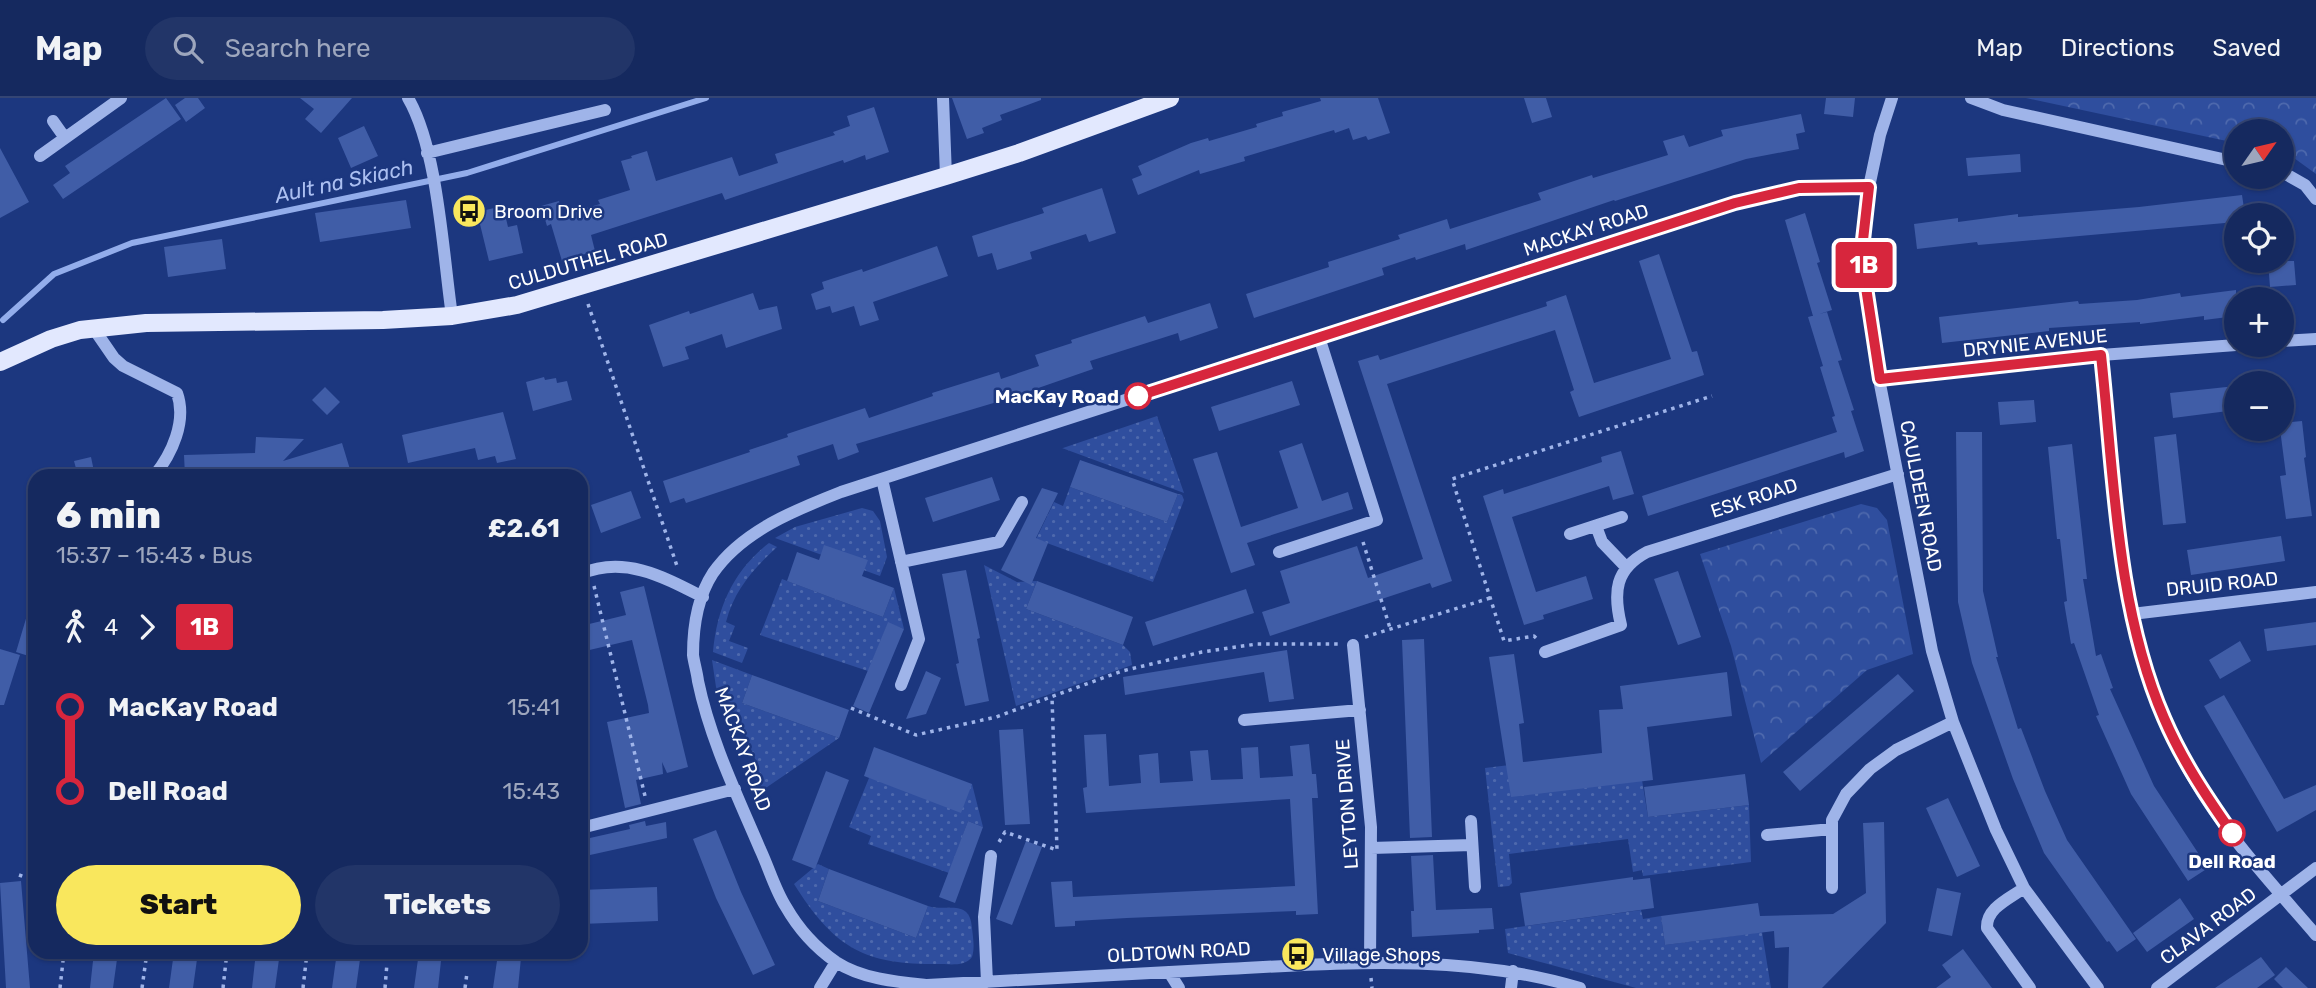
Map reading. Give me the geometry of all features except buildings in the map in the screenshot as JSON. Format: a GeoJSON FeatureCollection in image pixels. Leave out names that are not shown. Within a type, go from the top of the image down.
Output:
{"type":"FeatureCollection","features":[{"type":"Feature","properties":{"kind":"main road","name":"CULDUTHEL ROAD"},"geometry":{"type":"LineString","coordinates":[[0,362],[80,330],[146,323],[383,320],[452,316],[517,305],[946,176],[1170,98]]}},
{"type":"Feature","properties":{"kind":"street"},"geometry":{"type":"LineString","coordinates":[[40,156],[121,98]]}},
{"type":"Feature","properties":{"kind":"street"},"geometry":{"type":"LineString","coordinates":[[408,98],[417,114],[428,158],[452,316]]}},
{"type":"Feature","properties":{"kind":"street"},"geometry":{"type":"LineString","coordinates":[[943,98],[946,176]]}},
{"type":"Feature","properties":{"kind":"street","name":"CAULDEEN ROAD"},"geometry":{"type":"LineString","coordinates":[[1892,98],[1880,135],[1869,187],[1863,240],[1865,281],[1880,379],[1932,652],[1953,722],[1996,830],[2024,888],[2098,988]]}},
{"type":"Feature","properties":{"kind":"street"},"geometry":{"type":"LineString","coordinates":[[1971,98],[2003,110],[2224,159]]}},
{"type":"Feature","properties":{"kind":"street"},"geometry":{"type":"LineString","coordinates":[[428,158],[605,110]]}},
{"type":"Feature","properties":{"kind":"street"},"geometry":{"type":"LineString","coordinates":[[52,121],[65,138]]}},
{"type":"Feature","properties":{"kind":"street"},"geometry":{"type":"LineString","coordinates":[[2294,179],[2305,185],[2316,199]]}},
{"type":"Feature","properties":{"kind":"street","name":"MACKAY ROAD"},"geometry":{"type":"LineString","coordinates":[[857,972],[836,962],[810,939],[785,906],[735,789],[703,704],[693,656],[696,614],[712,575],[754,535],[789,513],[882,479],[1746,200],[1799,188],[1869,187]]}},
{"type":"Feature","properties":{"kind":"street"},"geometry":{"type":"LineString","coordinates":[[94,329],[114,358],[123,366],[177,393],[180,410],[178,429],[171,450],[159,469]]}},
{"type":"Feature","properties":{"kind":"street"},"geometry":{"type":"LineString","coordinates":[[1279,552],[1377,520],[1319,337]]}},
{"type":"Feature","properties":{"kind":"street"},"geometry":{"type":"LineString","coordinates":[[2294,340],[2316,339]]}},
{"type":"Feature","properties":{"kind":"street","name":"DRYNIE AVENUE"},"geometry":{"type":"LineString","coordinates":[[1880,379],[2101,355],[2224,346]]}},
{"type":"Feature","properties":{"kind":"street"},"geometry":{"type":"LineString","coordinates":[[2101,355],[2123,566],[2146,668],[2164,717],[2193,777],[2235,837],[2316,935]]}},
{"type":"Feature","properties":{"kind":"street","name":"ESK ROAD"},"geometry":{"type":"LineString","coordinates":[[1626,567],[1647,552],[1898,474]]}},
{"type":"Feature","properties":{"kind":"street"},"geometry":{"type":"LineString","coordinates":[[882,479],[919,639],[901,685]]}},
{"type":"Feature","properties":{"kind":"street"},"geometry":{"type":"LineString","coordinates":[[901,562],[999,542],[1022,502]]}},
{"type":"Feature","properties":{"kind":"street"},"geometry":{"type":"LineString","coordinates":[[1570,534],[1622,517]]}},
{"type":"Feature","properties":{"kind":"street"},"geometry":{"type":"LineString","coordinates":[[1545,652],[1621,625],[1616,607],[1617,593],[1620,577],[1626,567],[1602,542],[1596,526]]}},
{"type":"Feature","properties":{"kind":"street"},"geometry":{"type":"LineString","coordinates":[[588,571],[609,566],[652,572],[703,597]]}},
{"type":"Feature","properties":{"kind":"street","name":"DRUID ROAD"},"geometry":{"type":"LineString","coordinates":[[2132,614],[2316,592]]}},
{"type":"Feature","properties":{"kind":"street","name":"LEYTON DRIVE"},"geometry":{"type":"LineString","coordinates":[[1353,645],[1371,848],[1370,961]]}},
{"type":"Feature","properties":{"kind":"street"},"geometry":{"type":"LineString","coordinates":[[1244,720],[1360,710]]}},
{"type":"Feature","properties":{"kind":"street"},"geometry":{"type":"LineString","coordinates":[[1832,888],[1832,820],[1846,794],[1870,769],[1896,750],[1953,722]]}},
{"type":"Feature","properties":{"kind":"street"},"geometry":{"type":"LineString","coordinates":[[588,826],[735,789]]}},
{"type":"Feature","properties":{"kind":"street"},"geometry":{"type":"LineString","coordinates":[[1471,821],[1475,887]]}},
{"type":"Feature","properties":{"kind":"street"},"geometry":{"type":"LineString","coordinates":[[1767,835],[1832,830]]}},
{"type":"Feature","properties":{"kind":"street"},"geometry":{"type":"LineString","coordinates":[[1371,848],[1472,845]]}},
{"type":"Feature","properties":{"kind":"street"},"geometry":{"type":"LineString","coordinates":[[987,982],[984,917],[991,856]]}},
{"type":"Feature","properties":{"kind":"street"},"geometry":{"type":"LineString","coordinates":[[2282,895],[2316,868]]}},
{"type":"Feature","properties":{"kind":"street"},"geometry":{"type":"LineString","coordinates":[[2024,888],[1992,911],[1987,919],[1987,929],[2030,988]]}},
{"type":"Feature","properties":{"kind":"street","name":"CLAVA ROAD"},"geometry":{"type":"LineString","coordinates":[[2157,988],[2282,895]]}},
{"type":"Feature","properties":{"kind":"street","name":"OLDTOWN ROAD"},"geometry":{"type":"LineString","coordinates":[[857,972],[894,982],[928,985],[1100,982],[1169,972],[1370,961],[1513,971],[1580,988]]}},
{"type":"Feature","properties":{"kind":"street"},"geometry":{"type":"LineString","coordinates":[[820,988],[836,962]]}},
{"type":"Feature","properties":{"kind":"street"},"geometry":{"type":"LineString","coordinates":[[1511,988],[1513,971]]}},
{"type":"Feature","properties":{"kind":"street"},"geometry":{"type":"LineString","coordinates":[[1169,972],[1179,988]]}},
{"type":"Feature","properties":{"kind":"path"},"geometry":{"type":"LineString","coordinates":[[582,286],[684,587]]}},
{"type":"Feature","properties":{"kind":"path"},"geometry":{"type":"LineString","coordinates":[[1545,652],[1534,636],[1504,641],[1452,479],[1712,396]]}},
{"type":"Feature","properties":{"kind":"path"},"geometry":{"type":"LineString","coordinates":[[1358,527],[1391,628]]}},
{"type":"Feature","properties":{"kind":"path"},"geometry":{"type":"LineString","coordinates":[[588,580],[649,812]]}},
{"type":"Feature","properties":{"kind":"path"},"geometry":{"type":"LineString","coordinates":[[851,708],[916,735],[996,718],[1122,671],[1202,652],[1257,644],[1353,645],[1360,639],[1391,628],[1490,598]]}},
{"type":"Feature","properties":{"kind":"path"},"geometry":{"type":"LineString","coordinates":[[991,856],[1005,832],[1057,849],[1052,697]]}},
{"type":"Feature","properties":{"kind":"path"},"geometry":{"type":"LineString","coordinates":[[19,875],[28,878]]}},
{"type":"Feature","properties":{"kind":"path"},"geometry":{"type":"LineString","coordinates":[[60,988],[63,959]]}},
{"type":"Feature","properties":{"kind":"path"},"geometry":{"type":"LineString","coordinates":[[142,988],[146,959]]}},
{"type":"Feature","properties":{"kind":"path"},"geometry":{"type":"LineString","coordinates":[[223,988],[226,959]]}},
{"type":"Feature","properties":{"kind":"path"},"geometry":{"type":"LineString","coordinates":[[303,988],[306,959]]}},
{"type":"Feature","properties":{"kind":"path"},"geometry":{"type":"LineString","coordinates":[[385,988],[387,963]]}},
{"type":"Feature","properties":{"kind":"path"},"geometry":{"type":"LineString","coordinates":[[465,988],[467,973]]}},
{"type":"Feature","properties":{"kind":"green space"},"geometry":{"type":"Polygon","coordinates":[[[2026,98],[2316,98],[2316,174],[2294,158],[2294,119],[2224,119],[2224,140],[2026,98]]]}},
{"type":"Feature","properties":{"kind":"green space"},"geometry":{"type":"Polygon","coordinates":[[[1157,416],[1184,493],[1062,448],[1063,448],[1157,416]]]}},
{"type":"Feature","properties":{"kind":"green space"},"geometry":{"type":"Polygon","coordinates":[[[1070,487],[1167,522],[1178,494],[1182,495],[1184,500],[1153,582],[1036,539],[1054,502],[1063,506],[1070,487]]]}},
{"type":"Feature","properties":{"kind":"green space"},"geometry":{"type":"Polygon","coordinates":[[[1861,504],[1877,508],[1887,520],[1913,654],[1867,670],[1761,763],[1731,646],[1700,554],[1861,504]]]}},
{"type":"Feature","properties":{"kind":"green space"},"geometry":{"type":"Polygon","coordinates":[[[862,508],[873,511],[880,521],[887,557],[880,576],[775,538],[795,527],[862,508]]]}},
{"type":"Feature","properties":{"kind":"green space"},"geometry":{"type":"Polygon","coordinates":[[[769,543],[777,547],[746,580],[734,600],[726,622],[735,626],[729,641],[748,648],[742,663],[713,652],[718,620],[737,578],[756,554],[769,543]]]}},
{"type":"Feature","properties":{"kind":"green space"},"geometry":{"type":"Polygon","coordinates":[[[984,565],[1017,582],[1037,581],[1026,609],[1123,645],[1130,652],[1132,665],[1016,706],[984,565]]]}},
{"type":"Feature","properties":{"kind":"green space"},"geometry":{"type":"Polygon","coordinates":[[[782,579],[883,617],[894,588],[904,629],[888,623],[868,671],[760,635],[782,579]]]}},
{"type":"Feature","properties":{"kind":"green space"},"geometry":{"type":"Polygon","coordinates":[[[712,660],[752,675],[742,703],[839,738],[757,794],[756,761],[742,727],[720,697],[712,660]]]}},
{"type":"Feature","properties":{"kind":"green space"},"geometry":{"type":"Polygon","coordinates":[[[1637,749],[1648,817],[1749,805],[1751,862],[1643,876],[1642,870],[1633,872],[1628,839],[1509,854],[1512,883],[1498,887],[1485,768],[1637,749]]]}},
{"type":"Feature","properties":{"kind":"green space"},"geometry":{"type":"Polygon","coordinates":[[[869,778],[972,784],[983,827],[968,821],[949,873],[868,844],[871,836],[849,827],[869,778]]]}},
{"type":"Feature","properties":{"kind":"green space"},"geometry":{"type":"Polygon","coordinates":[[[818,864],[829,869],[818,901],[916,938],[928,906],[962,909],[970,919],[974,943],[972,957],[956,964],[911,963],[889,961],[852,948],[822,923],[794,884],[818,864]]]}},
{"type":"Feature","properties":{"kind":"green space"},"geometry":{"type":"Polygon","coordinates":[[[1641,910],[1643,919],[1661,916],[1665,945],[1762,932],[1771,988],[1636,988],[1508,953],[1505,929],[1641,910]]]}},
{"type":"Feature","properties":{"kind":"waterway","name":"Ault na Skiach"},"geometry":{"type":"LineString","coordinates":[[3,320],[54,274],[132,243],[467,173],[706,98]]}},
{"type":"Feature","properties":{"kind":"bus line","name":"1B"},"geometry":{"type":"LineString","coordinates":[[1138,396],[1735,203],[1799,188],[1869,187],[1863,240],[1865,281],[1880,379],[2101,355],[2123,566],[2146,668],[2164,717],[2193,777],[2232,833]]}},
{"type":"Feature","properties":{"kind":"place","name":"Broom Drive"},"geometry":{"type":"Point","coordinates":[469,211]}},
{"type":"Feature","properties":{"kind":"place","name":"MacKay Road"},"geometry":{"type":"Point","coordinates":[1138,396]}},
{"type":"Feature","properties":{"kind":"place","name":"Dell Road"},"geometry":{"type":"Point","coordinates":[2232,833]}},
{"type":"Feature","properties":{"kind":"place","name":"Village Shops"},"geometry":{"type":"Point","coordinates":[1298,954]}}]}
